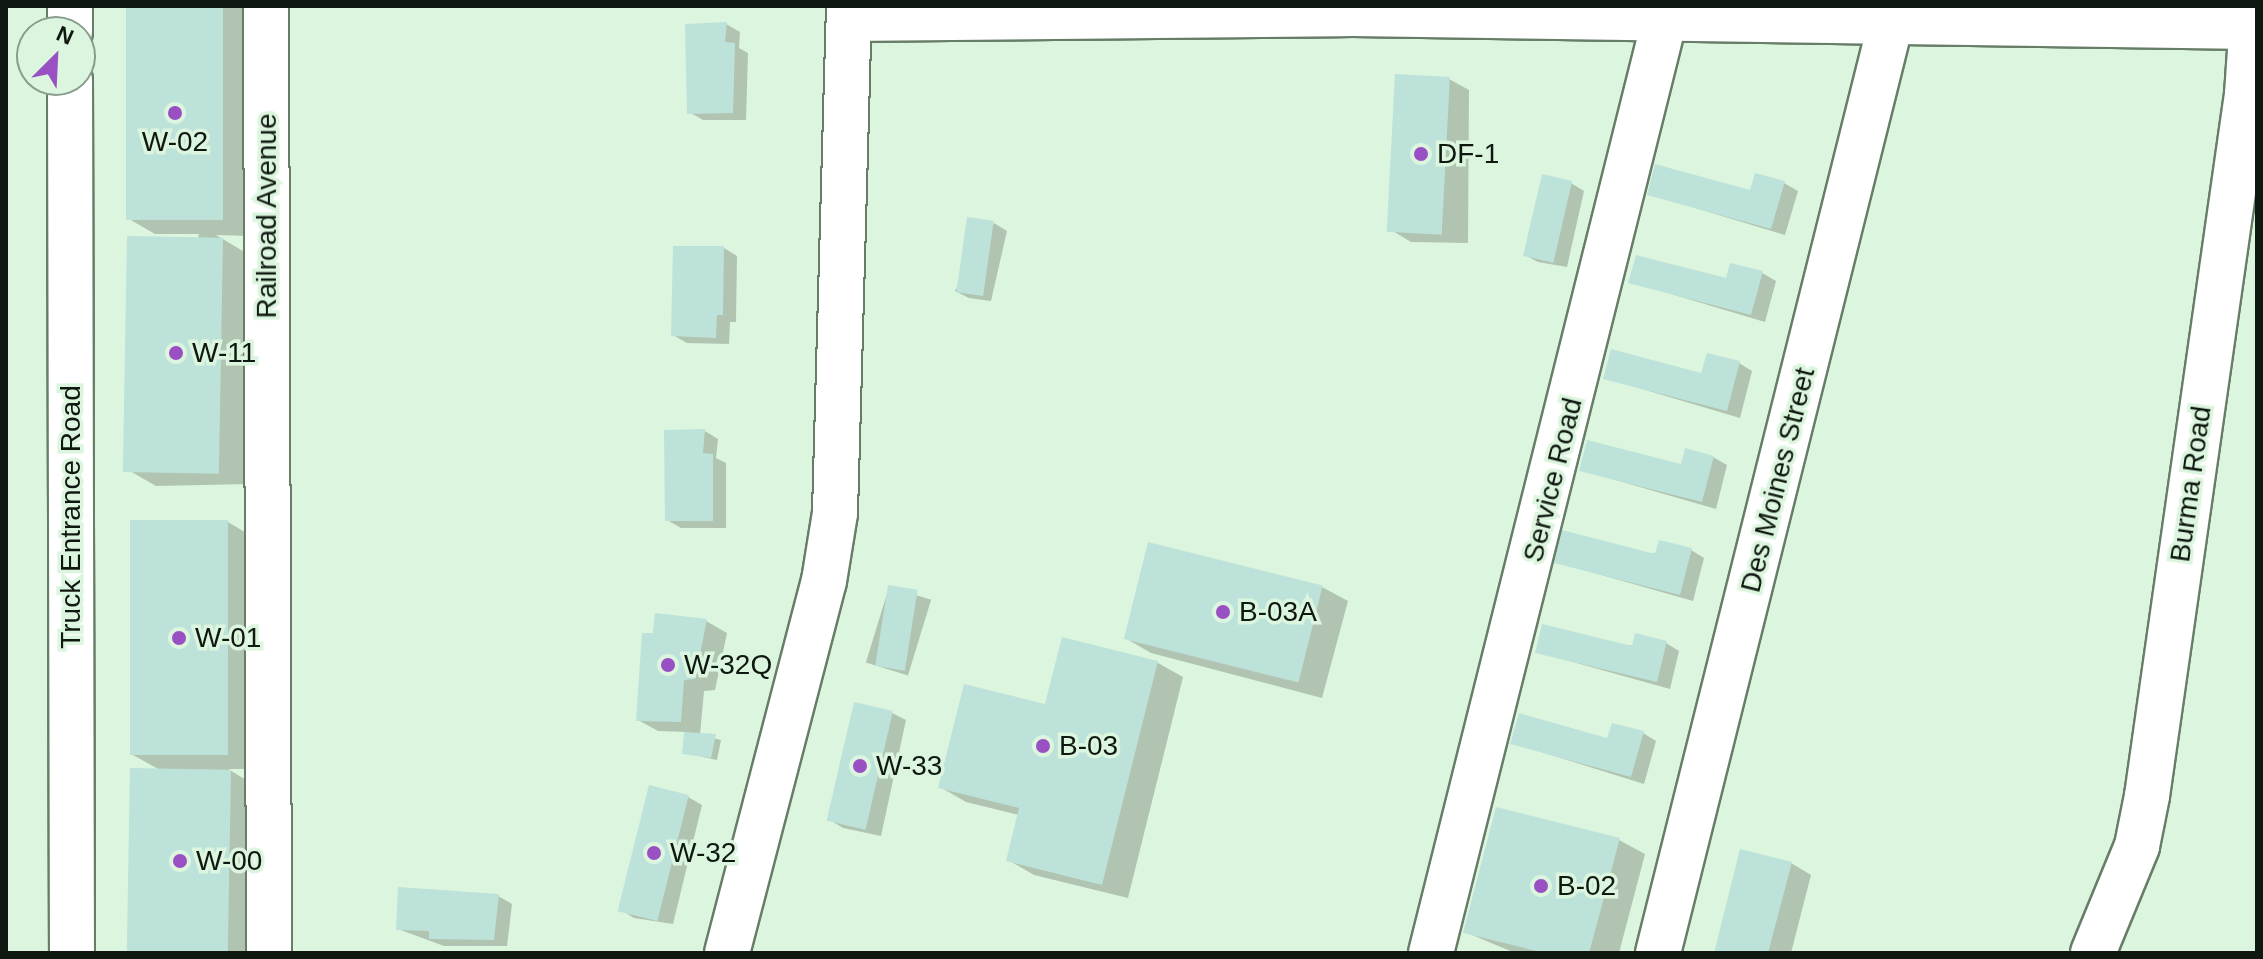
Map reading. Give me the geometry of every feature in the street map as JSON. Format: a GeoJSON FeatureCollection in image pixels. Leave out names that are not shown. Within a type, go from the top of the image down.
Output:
{"type":"FeatureCollection","features":[{"type":"Feature","properties":{"kind":"street","name":"Railroad Avenue"},"geometry":{"type":"LineString","coordinates":[[266,6],[269,953]]}},
{"type":"Feature","properties":{"kind":"street"},"geometry":{"type":"LineString","coordinates":[[727,953],[824,581],[835,513],[849,12],[1668,11],[2253,16]]}},
{"type":"Feature","properties":{"kind":"street","name":"Service Road"},"geometry":{"type":"LineString","coordinates":[[1431,953],[1668,11]]}},
{"type":"Feature","properties":{"kind":"street","name":"Des Moines Street"},"geometry":{"type":"LineString","coordinates":[[1658,953],[1895,12]]}},
{"type":"Feature","properties":{"kind":"street","name":"Burma Road"},"geometry":{"type":"LineString","coordinates":[[2093,953],[2137,846],[2147,796],[2253,16]]}},
{"type":"Feature","properties":{"kind":"street","name":"Truck Entrance Road"},"geometry":{"type":"LineString","coordinates":[[70,96],[72,953]]}},
{"type":"Feature","properties":{"kind":"building","name":"W-02"},"geometry":{"type":"Polygon","coordinates":[[[126,6],[223,6],[223,220],[126,220],[126,6]]]}},
{"type":"Feature","properties":{"kind":"building"},"geometry":{"type":"Polygon","coordinates":[[[727,22],[725,42],[735,43],[733,113],[687,114],[685,24],[727,22]]]}},
{"type":"Feature","properties":{"kind":"building","name":"DF-1"},"geometry":{"type":"Polygon","coordinates":[[[1395,74],[1450,77],[1442,235],[1387,232],[1395,74]]]}},
{"type":"Feature","properties":{"kind":"building"},"geometry":{"type":"Polygon","coordinates":[[[1655,164],[1750,190],[1755,173],[1785,181],[1771,229],[1647,195],[1655,164]]]}},
{"type":"Feature","properties":{"kind":"building"},"geometry":{"type":"Polygon","coordinates":[[[1542,174],[1572,181],[1553,263],[1523,256],[1542,174]]]}},
{"type":"Feature","properties":{"kind":"building"},"geometry":{"type":"Polygon","coordinates":[[[967,217],[994,221],[983,296],[956,292],[967,217]]]}},
{"type":"Feature","properties":{"kind":"building","name":"W-11"},"geometry":{"type":"Polygon","coordinates":[[[127,236],[223,238],[219,474],[123,472],[127,236]]]}},
{"type":"Feature","properties":{"kind":"building"},"geometry":{"type":"Polygon","coordinates":[[[673,246],[724,246],[723,315],[717,315],[716,338],[671,336],[673,246]]]}},
{"type":"Feature","properties":{"kind":"building"},"geometry":{"type":"Polygon","coordinates":[[[1636,255],[1726,278],[1730,263],[1763,271],[1751,315],[1628,283],[1636,255]]]}},
{"type":"Feature","properties":{"kind":"building"},"geometry":{"type":"Polygon","coordinates":[[[1611,349],[1701,373],[1707,353],[1740,361],[1727,411],[1603,379],[1611,349]]]}},
{"type":"Feature","properties":{"kind":"building"},"geometry":{"type":"Polygon","coordinates":[[[705,429],[703,453],[713,454],[713,521],[665,521],[664,430],[705,429]]]}},
{"type":"Feature","properties":{"kind":"building"},"geometry":{"type":"Polygon","coordinates":[[[1587,440],[1681,464],[1685,448],[1714,456],[1702,502],[1579,471],[1587,440]]]}},
{"type":"Feature","properties":{"kind":"building","name":"W-01"},"geometry":{"type":"Polygon","coordinates":[[[130,520],[228,520],[228,755],[130,755],[130,520]]]}},
{"type":"Feature","properties":{"kind":"building"},"geometry":{"type":"Polygon","coordinates":[[[1562,530],[1655,554],[1659,540],[1692,548],[1680,595],[1554,563],[1562,530]]]}},
{"type":"Feature","properties":{"kind":"building","name":"B-03A"},"geometry":{"type":"Polygon","coordinates":[[[1148,542],[1323,586],[1298,683],[1124,639],[1148,542]]]}},
{"type":"Feature","properties":{"kind":"building"},"geometry":{"type":"Polygon","coordinates":[[[888,585],[918,590],[905,671],[875,666],[888,585]]]}},
{"type":"Feature","properties":{"kind":"building","name":"W-32Q"},"geometry":{"type":"Polygon","coordinates":[[[655,613],[707,619],[695,679],[684,680],[681,722],[636,721],[642,633],[653,633],[655,613]]]}},
{"type":"Feature","properties":{"kind":"building"},"geometry":{"type":"Polygon","coordinates":[[[1542,624],[1632,646],[1635,633],[1667,641],[1657,682],[1535,653],[1542,624]]]}},
{"type":"Feature","properties":{"kind":"building","name":"B-03"},"geometry":{"type":"Polygon","coordinates":[[[1062,637],[1158,661],[1102,885],[1006,861],[1019,808],[938,788],[964,684],[1045,704],[1062,637]]]}},
{"type":"Feature","properties":{"kind":"building","name":"W-33"},"geometry":{"type":"Polygon","coordinates":[[[854,702],[893,711],[866,830],[827,821],[854,702]]]}},
{"type":"Feature","properties":{"kind":"building"},"geometry":{"type":"Polygon","coordinates":[[[1519,713],[1607,738],[1612,723],[1644,731],[1631,777],[1510,744],[1519,713]]]}},
{"type":"Feature","properties":{"kind":"building"},"geometry":{"type":"Polygon","coordinates":[[[684,732],[716,734],[711,758],[682,754],[684,732]]]}},
{"type":"Feature","properties":{"kind":"building","name":"W-00"},"geometry":{"type":"Polygon","coordinates":[[[130,768],[231,770],[228,953],[127,953],[130,768]]]}},
{"type":"Feature","properties":{"kind":"building","name":"W-32"},"geometry":{"type":"Polygon","coordinates":[[[649,785],[689,795],[657,921],[618,911],[649,785]]]}},
{"type":"Feature","properties":{"kind":"building","name":"B-02"},"geometry":{"type":"Polygon","coordinates":[[[1496,807],[1620,838],[1589,953],[1545,953],[1463,933],[1496,807]]]}},
{"type":"Feature","properties":{"kind":"building"},"geometry":{"type":"Polygon","coordinates":[[[1740,849],[1792,862],[1768,953],[1714,953],[1740,849]]]}},
{"type":"Feature","properties":{"kind":"building"},"geometry":{"type":"Polygon","coordinates":[[[398,887],[499,894],[494,940],[429,939],[429,931],[396,930],[398,887]]]}},
{"type":"Feature","properties":{"kind":"place","name":"W-02"},"geometry":{"type":"Point","coordinates":[175,113]}},
{"type":"Feature","properties":{"kind":"place","name":"DF-1"},"geometry":{"type":"Point","coordinates":[1421,154]}},
{"type":"Feature","properties":{"kind":"place","name":"W-11"},"geometry":{"type":"Point","coordinates":[176,353]}},
{"type":"Feature","properties":{"kind":"place","name":"B-03A"},"geometry":{"type":"Point","coordinates":[1223,612]}},
{"type":"Feature","properties":{"kind":"place","name":"W-01"},"geometry":{"type":"Point","coordinates":[179,638]}},
{"type":"Feature","properties":{"kind":"place","name":"W-32Q"},"geometry":{"type":"Point","coordinates":[668,665]}},
{"type":"Feature","properties":{"kind":"place","name":"B-03"},"geometry":{"type":"Point","coordinates":[1043,746]}},
{"type":"Feature","properties":{"kind":"place","name":"W-33"},"geometry":{"type":"Point","coordinates":[860,766]}},
{"type":"Feature","properties":{"kind":"place","name":"W-32"},"geometry":{"type":"Point","coordinates":[654,853]}},
{"type":"Feature","properties":{"kind":"place","name":"W-00"},"geometry":{"type":"Point","coordinates":[180,861]}},
{"type":"Feature","properties":{"kind":"place","name":"B-02"},"geometry":{"type":"Point","coordinates":[1541,886]}}]}
